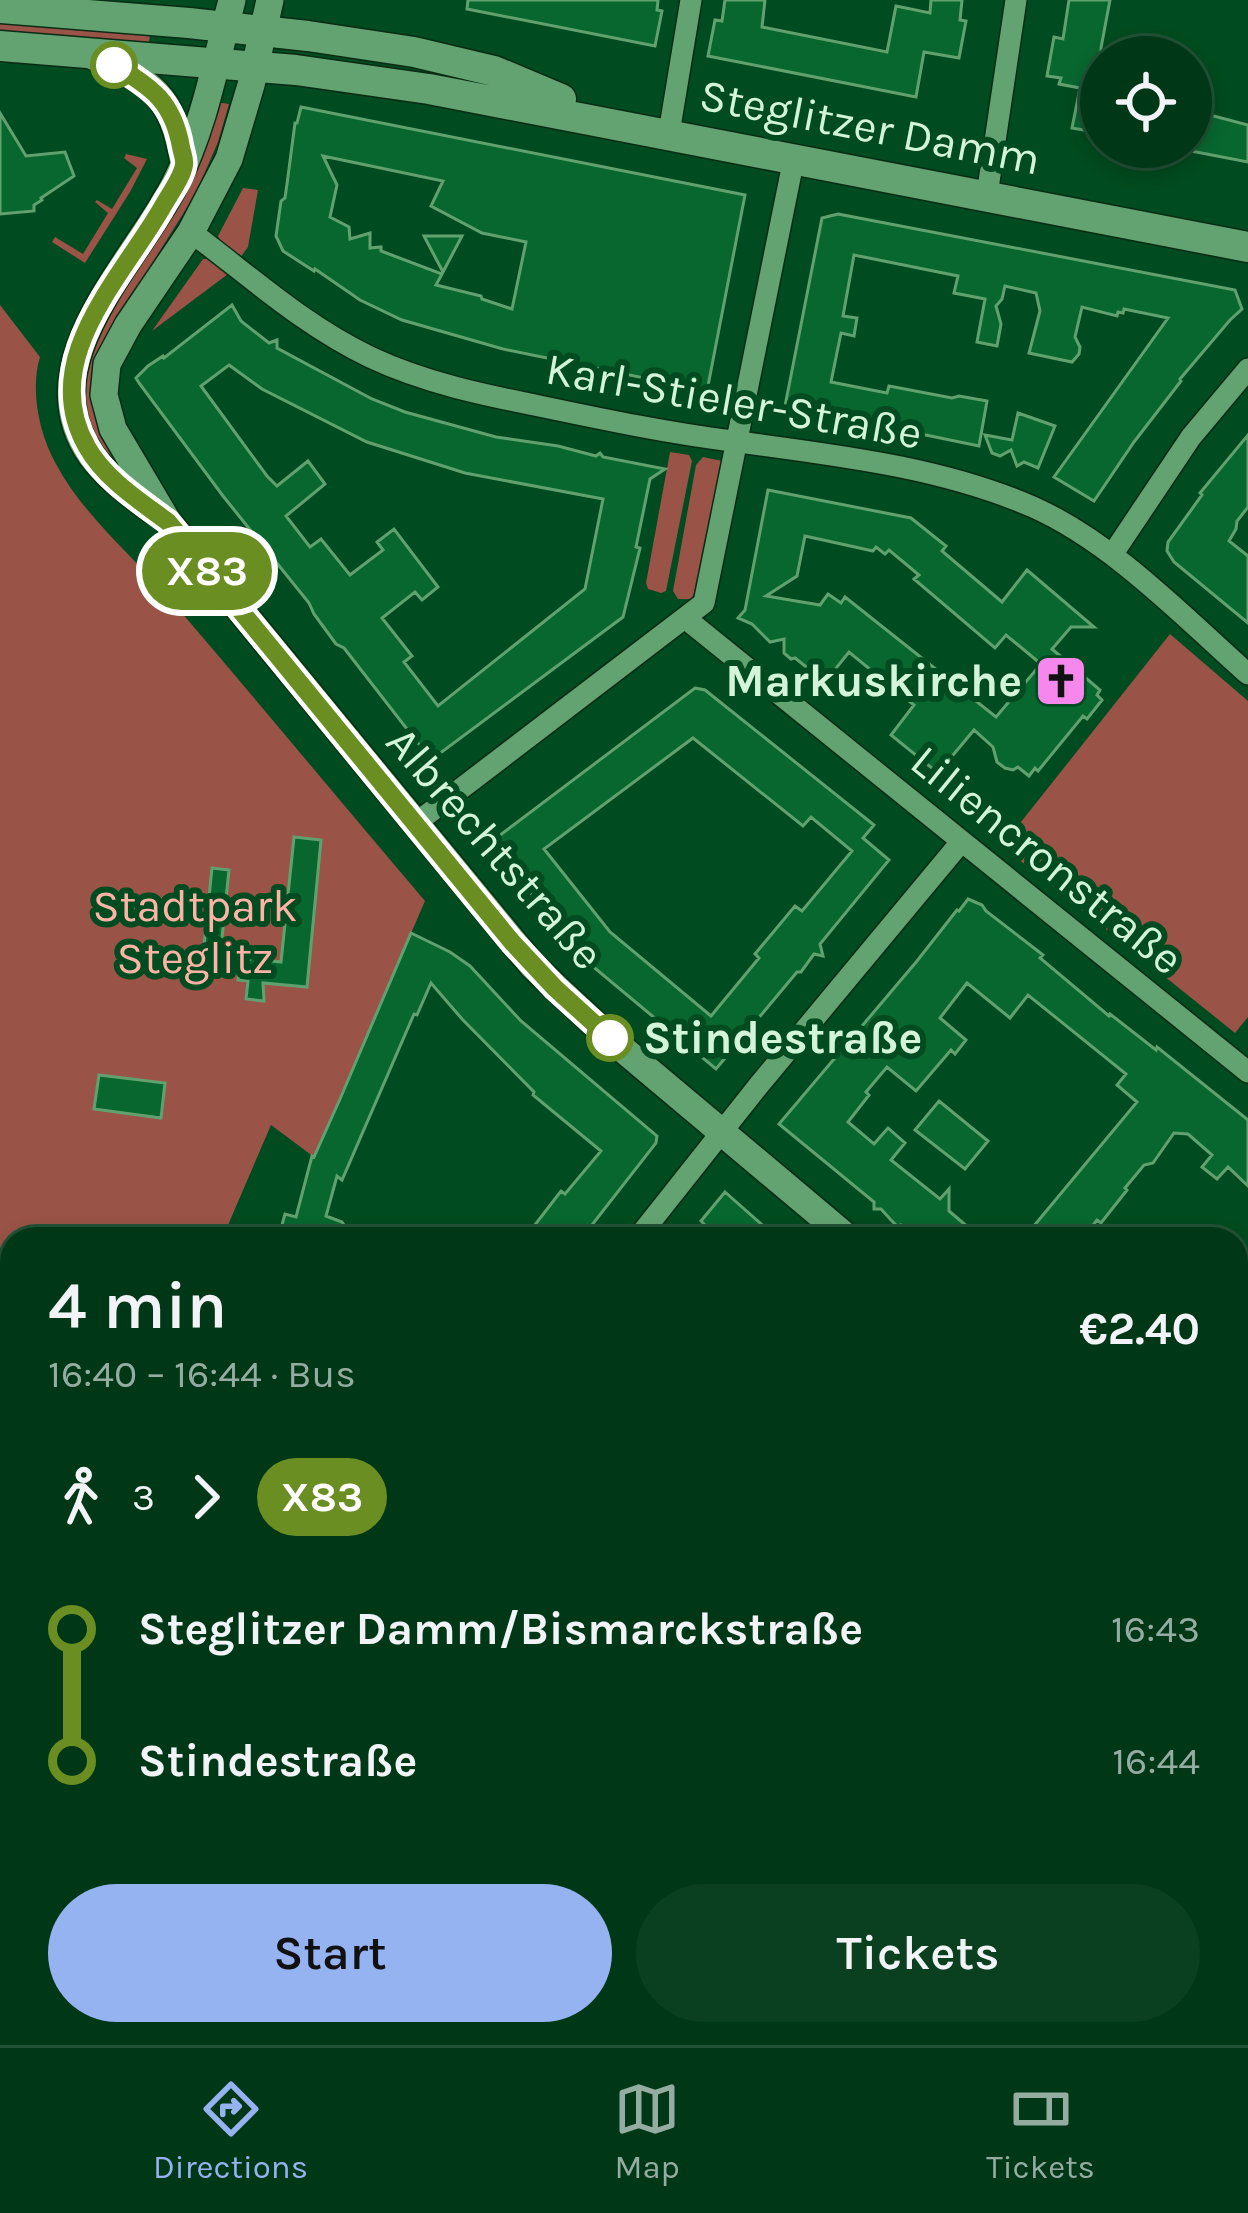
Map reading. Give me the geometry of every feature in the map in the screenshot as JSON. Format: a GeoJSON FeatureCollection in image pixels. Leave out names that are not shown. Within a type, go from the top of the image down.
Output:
{"type":"FeatureCollection","features":[{"type":"Feature","properties":{"kind":"main road","name":"Steglitzer Damm"},"geometry":{"type":"LineString","coordinates":[[0,8],[228,13],[263,31],[445,58],[494,71],[616,123]]}},
{"type":"Feature","properties":{"kind":"main road","name":"Steglitzer Damm"},"geometry":{"type":"LineString","coordinates":[[0,46],[255,66],[429,88],[1248,247]]}},
{"type":"Feature","properties":{"kind":"street"},"geometry":{"type":"LineString","coordinates":[[168,522],[113,429],[107,413],[107,364],[191,232],[229,158],[270,0]]}},
{"type":"Feature","properties":{"kind":"street"},"geometry":{"type":"LineString","coordinates":[[669,134],[691,0]]}},
{"type":"Feature","properties":{"kind":"street"},"geometry":{"type":"LineString","coordinates":[[987,195],[1016,0]]}},
{"type":"Feature","properties":{"kind":"street"},"geometry":{"type":"LineString","coordinates":[[168,522],[108,474],[84,443],[72,396],[73,364],[91,319],[184,165],[228,13]]}},
{"type":"Feature","properties":{"kind":"street"},"geometry":{"type":"LineString","coordinates":[[81,51],[114,65],[155,92],[173,117],[184,165]]}},
{"type":"Feature","properties":{"kind":"street"},"geometry":{"type":"LineString","coordinates":[[416,823],[704,603],[794,158]]}},
{"type":"Feature","properties":{"kind":"street","name":"Karl-Stieler-Straße"},"geometry":{"type":"LineString","coordinates":[[191,232],[300,317],[369,356],[417,376],[496,398],[677,434],[852,458],[979,487],[1063,522],[1112,555],[1248,674]]}},
{"type":"Feature","properties":{"kind":"street"},"geometry":{"type":"LineString","coordinates":[[1112,555],[1191,437],[1248,369]]}},
{"type":"Feature","properties":{"kind":"street","name":"Albrechtstraße"},"geometry":{"type":"LineString","coordinates":[[168,522],[533,966],[612,1040],[835,1227]]}},
{"type":"Feature","properties":{"kind":"street","name":"Liliencronstraße"},"geometry":{"type":"LineString","coordinates":[[685,618],[961,842],[1245,1063]]}},
{"type":"Feature","properties":{"kind":"street"},"geometry":{"type":"LineString","coordinates":[[647,1227],[961,842]]}},
{"type":"Feature","properties":{"kind":"green space"},"geometry":{"type":"Polygon","coordinates":[[[0,23],[150,35],[149,42],[0,30],[0,23]]]}},
{"type":"Feature","properties":{"kind":"green space"},"geometry":{"type":"Polygon","coordinates":[[[216,102],[229,104],[196,193],[108,334],[117,458],[111,461],[94,434],[87,408],[90,349],[216,102]]]}},
{"type":"Feature","properties":{"kind":"green space"},"geometry":{"type":"Polygon","coordinates":[[[126,154],[147,159],[85,263],[52,242],[55,237],[83,254],[108,213],[95,202],[112,209],[137,168],[124,158],[126,154]]]}},
{"type":"Feature","properties":{"kind":"green space"},"geometry":{"type":"Polygon","coordinates":[[[243,188],[258,190],[248,247],[240,258],[218,236],[243,188]]]}},
{"type":"Feature","properties":{"kind":"green space"},"geometry":{"type":"Polygon","coordinates":[[[203,259],[210,259],[228,274],[152,331],[203,259]]]}},
{"type":"Feature","properties":{"kind":"green space","name":"Stadtpark Steglitz"},"geometry":{"type":"Polygon","coordinates":[[[0,305],[40,357],[36,397],[41,426],[67,483],[425,901],[314,1157],[271,1125],[227,1227],[0,1227],[0,305]]]}},
{"type":"Feature","properties":{"kind":"green space"},"geometry":{"type":"Polygon","coordinates":[[[670,452],[689,455],[692,461],[666,591],[661,593],[648,589],[646,583],[670,452]]]}},
{"type":"Feature","properties":{"kind":"green space"},"geometry":{"type":"Polygon","coordinates":[[[703,457],[722,461],[698,587],[691,599],[678,599],[673,591],[696,465],[703,457]]]}},
{"type":"Feature","properties":{"kind":"green space"},"geometry":{"type":"Polygon","coordinates":[[[1170,634],[1248,701],[1248,1017],[1235,1033],[1002,846],[1170,634]]]}},
{"type":"Feature","properties":{"kind":"building"},"geometry":{"type":"Polygon","coordinates":[[[468,0],[658,0],[657,10],[662,11],[655,46],[467,9],[468,0]]]}},
{"type":"Feature","properties":{"kind":"building"},"geometry":{"type":"Polygon","coordinates":[[[725,0],[765,0],[762,27],[887,52],[896,6],[930,13],[931,0],[962,0],[960,20],[966,21],[959,58],[924,52],[916,97],[708,56],[715,20],[722,21],[725,0]]]}},
{"type":"Feature","properties":{"kind":"building"},"geometry":{"type":"Polygon","coordinates":[[[1069,0],[1110,0],[1103,36],[1080,36],[1080,88],[1047,76],[1054,37],[1063,39],[1069,0]]]}},
{"type":"Feature","properties":{"kind":"building"},"geometry":{"type":"Polygon","coordinates":[[[1080,88],[1080,129],[1072,128],[1080,88]]]}},
{"type":"Feature","properties":{"kind":"building"},"geometry":{"type":"Polygon","coordinates":[[[301,107],[745,195],[707,391],[503,349],[402,320],[360,300],[283,251],[276,236],[301,107]],[[323,156],[337,185],[330,217],[349,227],[350,239],[370,233],[370,248],[381,247],[381,251],[442,274],[436,285],[512,309],[526,242],[482,233],[431,206],[443,181],[323,156]]]}},
{"type":"Feature","properties":{"kind":"building"},"geometry":{"type":"Polygon","coordinates":[[[0,113],[26,156],[65,152],[74,176],[41,198],[34,211],[0,214],[0,113]]]}},
{"type":"Feature","properties":{"kind":"building"},"geometry":{"type":"Polygon","coordinates":[[[1212,116],[1248,125],[1248,162],[1212,155],[1212,116]]]}},
{"type":"Feature","properties":{"kind":"building"},"geometry":{"type":"Polygon","coordinates":[[[838,214],[1235,290],[1242,309],[1180,379],[1094,501],[1054,477],[1168,318],[1124,309],[1117,316],[1082,307],[1075,337],[1079,354],[1072,362],[1029,353],[1040,311],[1036,293],[1005,286],[996,306],[1001,324],[997,346],[977,342],[985,299],[954,293],[958,276],[854,255],[843,316],[857,318],[854,336],[841,333],[831,382],[887,393],[889,386],[987,401],[979,446],[785,406],[822,218],[838,214]]]}},
{"type":"Feature","properties":{"kind":"building"},"geometry":{"type":"Polygon","coordinates":[[[424,236],[462,236],[443,272],[424,236]]]}},
{"type":"Feature","properties":{"kind":"building"},"geometry":{"type":"Polygon","coordinates":[[[232,305],[241,321],[269,343],[277,340],[277,348],[405,412],[496,437],[600,453],[665,469],[650,479],[623,617],[431,760],[344,648],[336,644],[139,383],[136,378],[148,366],[232,305]],[[229,365],[201,386],[277,486],[308,461],[325,484],[286,516],[310,547],[321,539],[350,575],[383,550],[377,542],[394,529],[438,587],[422,600],[415,592],[382,618],[412,656],[404,662],[438,706],[585,589],[603,499],[465,473],[367,442],[262,389],[229,365]]]}},
{"type":"Feature","properties":{"kind":"building"},"geometry":{"type":"Polygon","coordinates":[[[1018,413],[1055,426],[1038,468],[1024,462],[1017,466],[1011,450],[1000,456],[992,453],[985,435],[1012,440],[1018,413]]]}},
{"type":"Feature","properties":{"kind":"building"},"geometry":{"type":"Polygon","coordinates":[[[1248,435],[1248,507],[1229,541],[1248,556],[1248,623],[1167,551],[1200,493],[1248,435]]]}},
{"type":"Feature","properties":{"kind":"building"},"geometry":{"type":"Polygon","coordinates":[[[768,490],[911,518],[1002,602],[1027,570],[1094,627],[1071,627],[1052,649],[1100,690],[1097,695],[1102,700],[1029,776],[1018,767],[1013,770],[997,762],[993,747],[974,730],[938,773],[891,735],[914,705],[905,698],[904,689],[894,689],[849,652],[825,682],[784,653],[784,639],[770,642],[738,618],[745,610],[768,490]],[[805,536],[797,576],[766,596],[820,605],[828,594],[841,603],[845,597],[996,717],[1041,664],[1006,635],[995,648],[914,579],[919,575],[889,550],[885,554],[876,547],[873,551],[805,536]]]}},
{"type":"Feature","properties":{"kind":"building"},"geometry":{"type":"Polygon","coordinates":[[[695,688],[705,690],[874,825],[863,838],[889,860],[820,944],[823,956],[814,954],[716,1069],[579,955],[491,842],[695,688]],[[693,738],[544,849],[610,932],[711,1016],[795,906],[802,911],[852,851],[811,817],[803,826],[693,738]]]}},
{"type":"Feature","properties":{"kind":"building"},"geometry":{"type":"Polygon","coordinates":[[[294,837],[321,840],[307,987],[263,983],[264,1001],[246,999],[248,981],[238,980],[240,958],[250,959],[251,948],[263,949],[263,960],[281,962],[294,837]]]}},
{"type":"Feature","properties":{"kind":"building"},"geometry":{"type":"Polygon","coordinates":[[[212,868],[229,870],[219,967],[202,965],[212,868]]]}},
{"type":"Feature","properties":{"kind":"building"},"geometry":{"type":"Polygon","coordinates":[[[968,899],[982,905],[1109,1016],[1157,1047],[1248,1120],[1248,1186],[1228,1167],[1217,1179],[1202,1167],[1212,1155],[1188,1134],[1174,1133],[1101,1223],[1033,1227],[1137,1102],[1117,1085],[1126,1074],[1028,995],[1010,1018],[967,983],[940,1018],[966,1040],[955,1054],[951,1050],[916,1091],[887,1067],[848,1122],[874,1144],[888,1128],[905,1143],[891,1160],[940,1199],[949,1189],[949,1211],[968,1227],[897,1226],[779,1124],[968,899]]]}},
{"type":"Feature","properties":{"kind":"building"},"geometry":{"type":"Polygon","coordinates":[[[411,933],[470,966],[521,1021],[657,1136],[590,1227],[533,1227],[601,1151],[533,1095],[431,983],[342,1180],[337,1176],[326,1216],[345,1227],[281,1227],[285,1214],[296,1217],[312,1156],[411,933]]]}},
{"type":"Feature","properties":{"kind":"building"},"geometry":{"type":"Polygon","coordinates":[[[99,1075],[165,1083],[161,1118],[94,1109],[99,1075]]]}},
{"type":"Feature","properties":{"kind":"building"},"geometry":{"type":"Polygon","coordinates":[[[939,1101],[988,1141],[965,1169],[915,1130],[939,1101]]]}},
{"type":"Feature","properties":{"kind":"building"},"geometry":{"type":"Polygon","coordinates":[[[725,1192],[764,1227],[702,1227],[701,1221],[725,1192]]]}},
{"type":"Feature","properties":{"kind":"bus line","name":"X83"},"geometry":{"type":"LineString","coordinates":[[114,65],[151,87],[168,108],[184,165],[83,333],[73,364],[72,396],[84,443],[108,474],[168,522],[512,942],[610,1038]]}},
{"type":"Feature","properties":{"kind":"place","name":"Markuskirche"},"geometry":{"type":"Point","coordinates":[1061,681]}},
{"type":"Feature","properties":{"kind":"place","name":"Stindestraße"},"geometry":{"type":"Point","coordinates":[610,1038]}}]}
